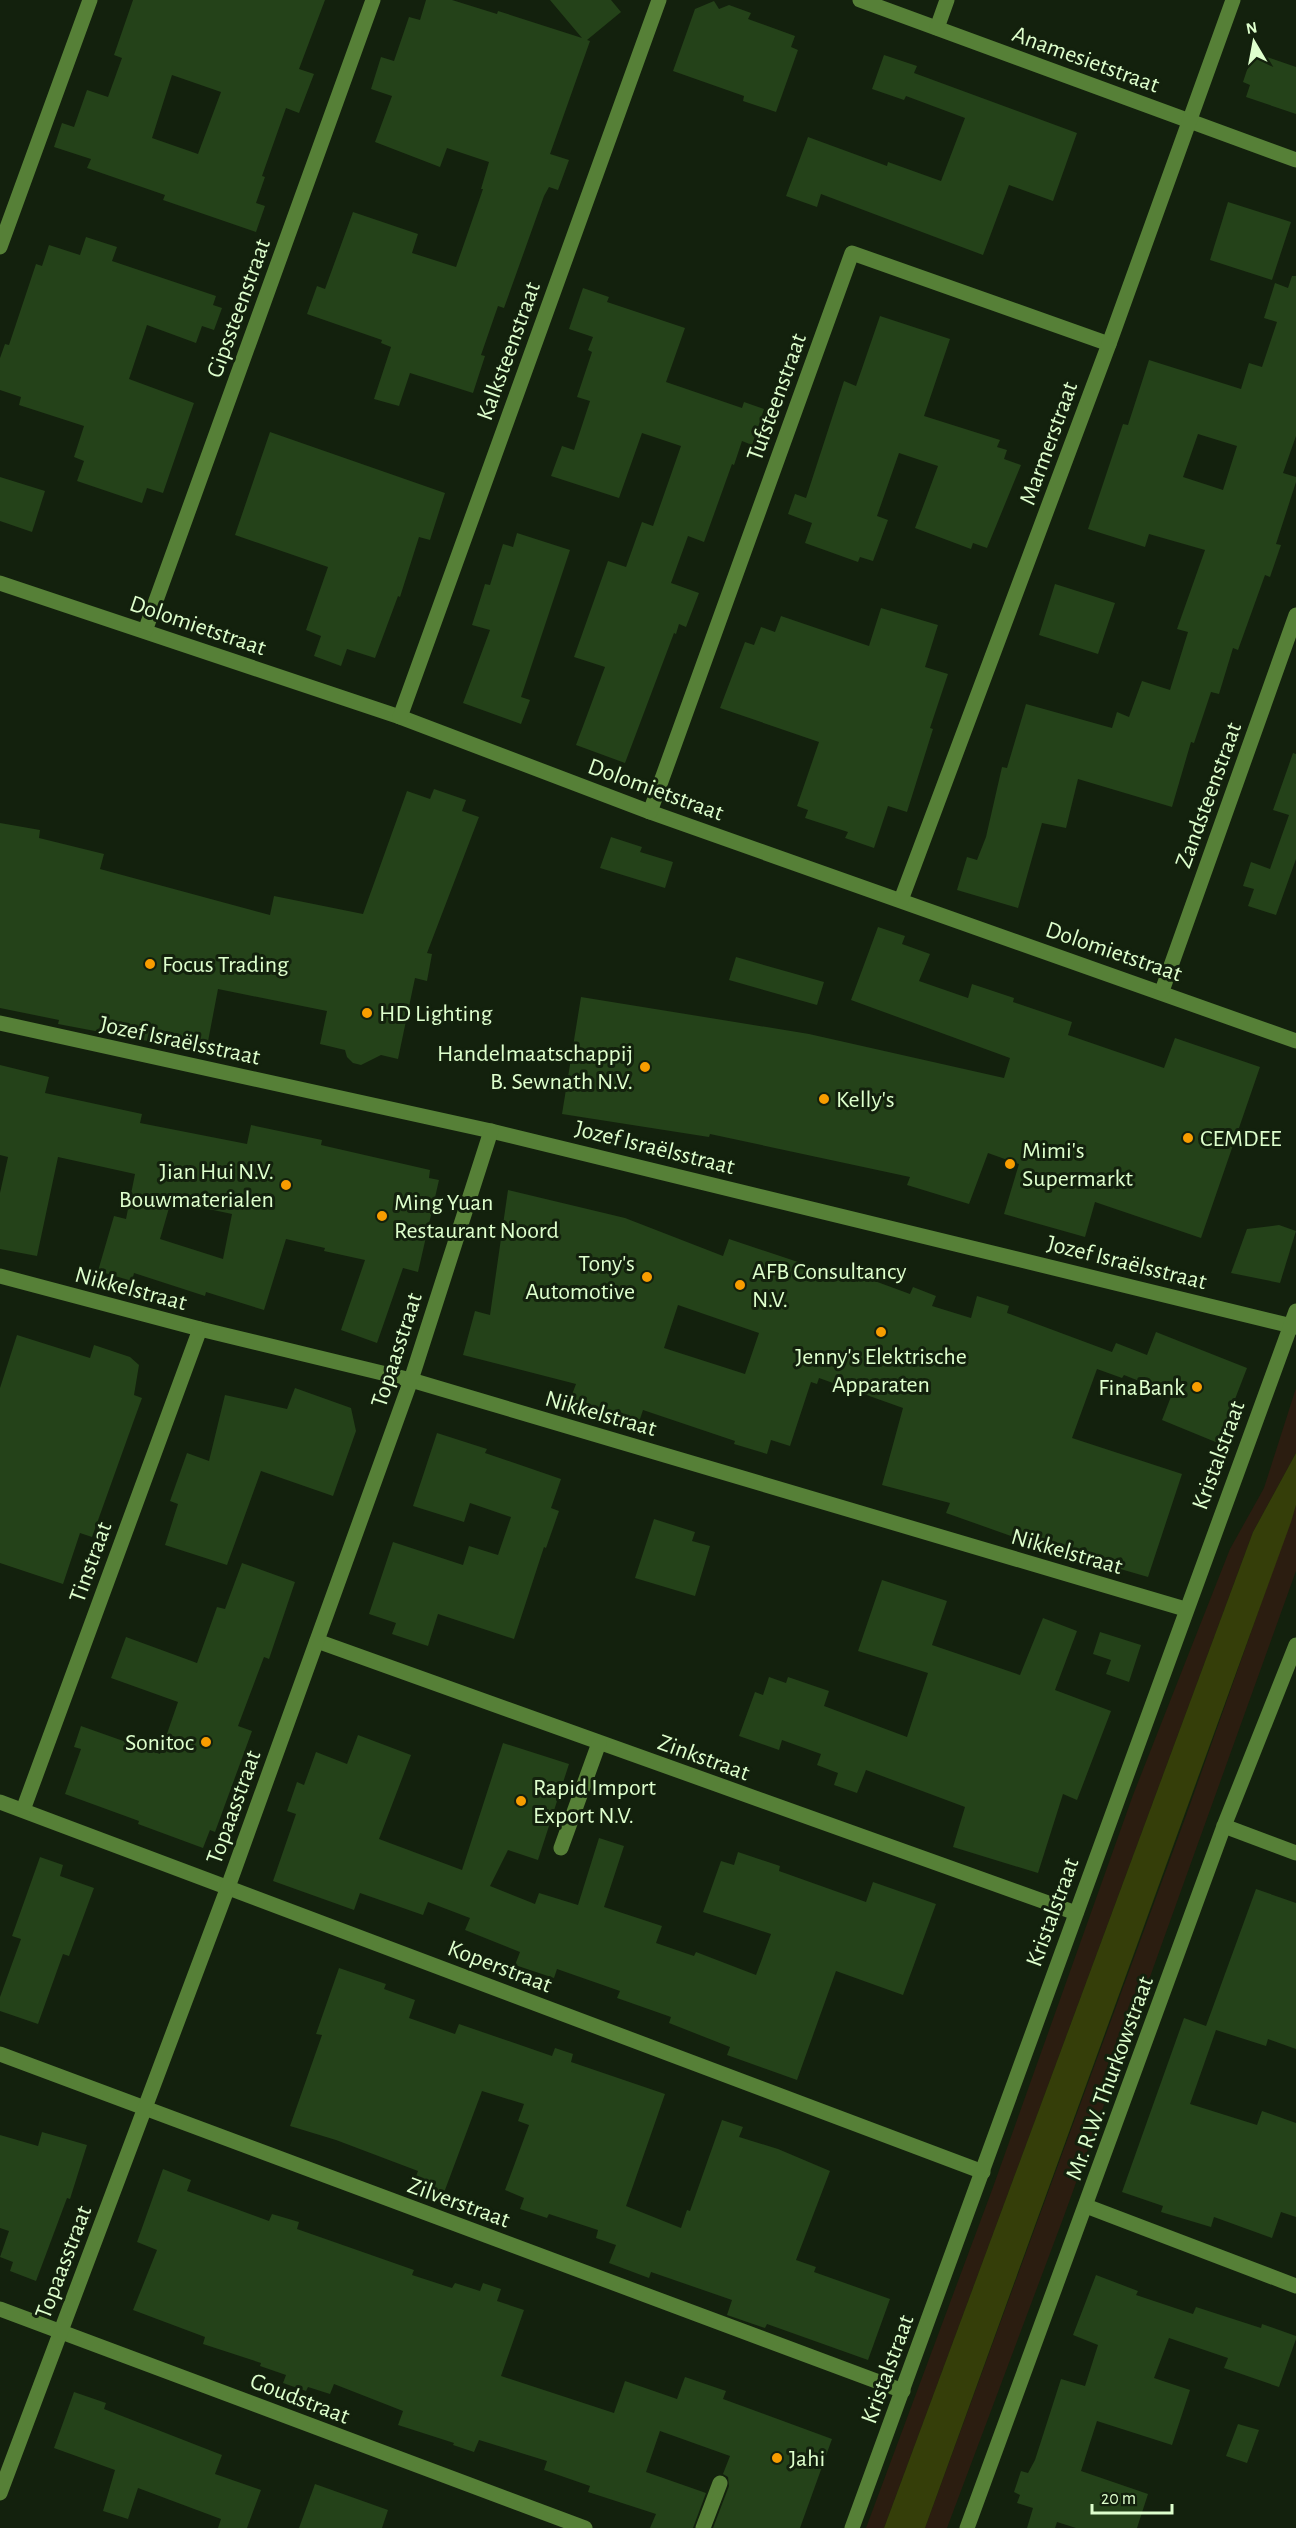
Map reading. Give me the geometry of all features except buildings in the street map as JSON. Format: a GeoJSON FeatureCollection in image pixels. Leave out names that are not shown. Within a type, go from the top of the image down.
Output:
{"type":"FeatureCollection","features":[{"type":"Feature","properties":{"kind":"street"},"geometry":{"type":"LineString","coordinates":[[0,247],[90,0]]}},
{"type":"Feature","properties":{"kind":"street","name":"Gipssteenstraat"},"geometry":{"type":"LineString","coordinates":[[145,631],[373,0]]}},
{"type":"Feature","properties":{"kind":"street","name":"Kalksteenstraat"},"geometry":{"type":"LineString","coordinates":[[400,717],[658,0]]}},
{"type":"Feature","properties":{"kind":"street","name":"Anamesietstraat"},"geometry":{"type":"LineString","coordinates":[[860,0],[1296,159]]}},
{"type":"Feature","properties":{"kind":"street"},"geometry":{"type":"LineString","coordinates":[[937,28],[947,0]]}},
{"type":"Feature","properties":{"kind":"street","name":"Marmerstraat"},"geometry":{"type":"LineString","coordinates":[[902,900],[1109,344],[1233,0]]}},
{"type":"Feature","properties":{"kind":"street","name":"Tufsteenstraat"},"geometry":{"type":"LineString","coordinates":[[650,812],[852,253],[1109,344]]}},
{"type":"Feature","properties":{"kind":"street","name":"Dolomietstraat"},"geometry":{"type":"LineString","coordinates":[[0,582],[400,717],[650,812],[1162,991],[1296,1041]]}},
{"type":"Feature","properties":{"kind":"street","name":"Zandsteenstraat"},"geometry":{"type":"LineString","coordinates":[[1162,991],[1296,615]]}},
{"type":"Feature","properties":{"kind":"street","name":"Jozef Israëlsstraat"},"geometry":{"type":"LineString","coordinates":[[0,1023],[491,1131],[1294,1321]]}},
{"type":"Feature","properties":{"kind":"street","name":"Topaasstraat"},"geometry":{"type":"LineString","coordinates":[[0,2493],[228,1887],[317,1641],[411,1380],[491,1131]]}},
{"type":"Feature","properties":{"kind":"street","name":"Nikkelstraat"},"geometry":{"type":"LineString","coordinates":[[0,1276],[200,1329],[411,1380],[1185,1609]]}},
{"type":"Feature","properties":{"kind":"street","name":"Kristalstraat"},"geometry":{"type":"LineString","coordinates":[[852,2528],[983,2172],[1185,1609],[1294,1321]]}},
{"type":"Feature","properties":{"kind":"street","name":"Tinstraat"},"geometry":{"type":"LineString","coordinates":[[22,1810],[200,1329]]}},
{"type":"Feature","properties":{"kind":"street","name":"Zinkstraat"},"geometry":{"type":"LineString","coordinates":[[317,1641],[1076,1913]]}},
{"type":"Feature","properties":{"kind":"street","name":"Mr. R.W. Thurkowstraat"},"geometry":{"type":"LineString","coordinates":[[967,2528],[1224,1826],[1296,1645]]}},
{"type":"Feature","properties":{"kind":"street"},"geometry":{"type":"LineString","coordinates":[[561,1848],[599,1743]]}},
{"type":"Feature","properties":{"kind":"street","name":"Koperstraat"},"geometry":{"type":"LineString","coordinates":[[0,1802],[983,2172]]}},
{"type":"Feature","properties":{"kind":"street"},"geometry":{"type":"LineString","coordinates":[[1224,1826],[1296,1853]]}},
{"type":"Feature","properties":{"kind":"street","name":"Zilverstraat"},"geometry":{"type":"LineString","coordinates":[[0,2054],[903,2391]]}},
{"type":"Feature","properties":{"kind":"street"},"geometry":{"type":"LineString","coordinates":[[1086,2206],[1296,2286]]}},
{"type":"Feature","properties":{"kind":"street","name":"Goudstraat"},"geometry":{"type":"LineString","coordinates":[[0,2309],[585,2528]]}},
{"type":"Feature","properties":{"kind":"street"},"geometry":{"type":"LineString","coordinates":[[704,2528],[720,2483]]}},
{"type":"Feature","properties":{"kind":"shaded area"},"geometry":{"type":"Polygon","coordinates":[[[1296,1388],[1296,1453],[1253,1532],[884,2528],[866,2528],[992,2190],[1133,1795],[1230,1549],[1264,1488],[1296,1388]]]}},
{"type":"Feature","properties":{"kind":"shaded area"},"geometry":{"type":"Polygon","coordinates":[[[1296,1453],[1296,1505],[1291,1522],[925,2528],[884,2528],[1253,1532],[1296,1453]]]}},
{"type":"Feature","properties":{"kind":"shaded area"},"geometry":{"type":"Polygon","coordinates":[[[1296,1505],[1296,1571],[1064,2216],[947,2528],[925,2528],[1187,1813],[1296,1505]]]}},
{"type":"Feature","properties":{"kind":"place","name":"Focus Trading"},"geometry":{"type":"Point","coordinates":[150,964]}},
{"type":"Feature","properties":{"kind":"place","name":"HD Lighting"},"geometry":{"type":"Point","coordinates":[367,1013]}},
{"type":"Feature","properties":{"kind":"place","name":"Handelmaatschappij B. Sewnath N.V."},"geometry":{"type":"Point","coordinates":[645,1067]}},
{"type":"Feature","properties":{"kind":"place","name":"Kelly's"},"geometry":{"type":"Point","coordinates":[824,1099]}},
{"type":"Feature","properties":{"kind":"place","name":"CEMDEE"},"geometry":{"type":"Point","coordinates":[1188,1138]}},
{"type":"Feature","properties":{"kind":"place","name":"Mimi's Supermarkt"},"geometry":{"type":"Point","coordinates":[1010,1164]}},
{"type":"Feature","properties":{"kind":"place","name":"Jian Hui N.V. Bouwmaterialen"},"geometry":{"type":"Point","coordinates":[286,1185]}},
{"type":"Feature","properties":{"kind":"place","name":"Ming Yuan Restaurant Noord"},"geometry":{"type":"Point","coordinates":[382,1216]}},
{"type":"Feature","properties":{"kind":"place","name":"Tony's Automotive"},"geometry":{"type":"Point","coordinates":[647,1277]}},
{"type":"Feature","properties":{"kind":"place","name":"AFB Consultancy N.V."},"geometry":{"type":"Point","coordinates":[740,1285]}},
{"type":"Feature","properties":{"kind":"place","name":"Jenny's Elektrische Apparaten"},"geometry":{"type":"Point","coordinates":[881,1332]}},
{"type":"Feature","properties":{"kind":"place","name":"FinaBank"},"geometry":{"type":"Point","coordinates":[1197,1387]}},
{"type":"Feature","properties":{"kind":"place","name":"Sonitoc"},"geometry":{"type":"Point","coordinates":[206,1742]}},
{"type":"Feature","properties":{"kind":"place","name":"Rapid Import Export N.V."},"geometry":{"type":"Point","coordinates":[521,1801]}},
{"type":"Feature","properties":{"kind":"place","name":"Jahi"},"geometry":{"type":"Point","coordinates":[777,2458]}}]}
